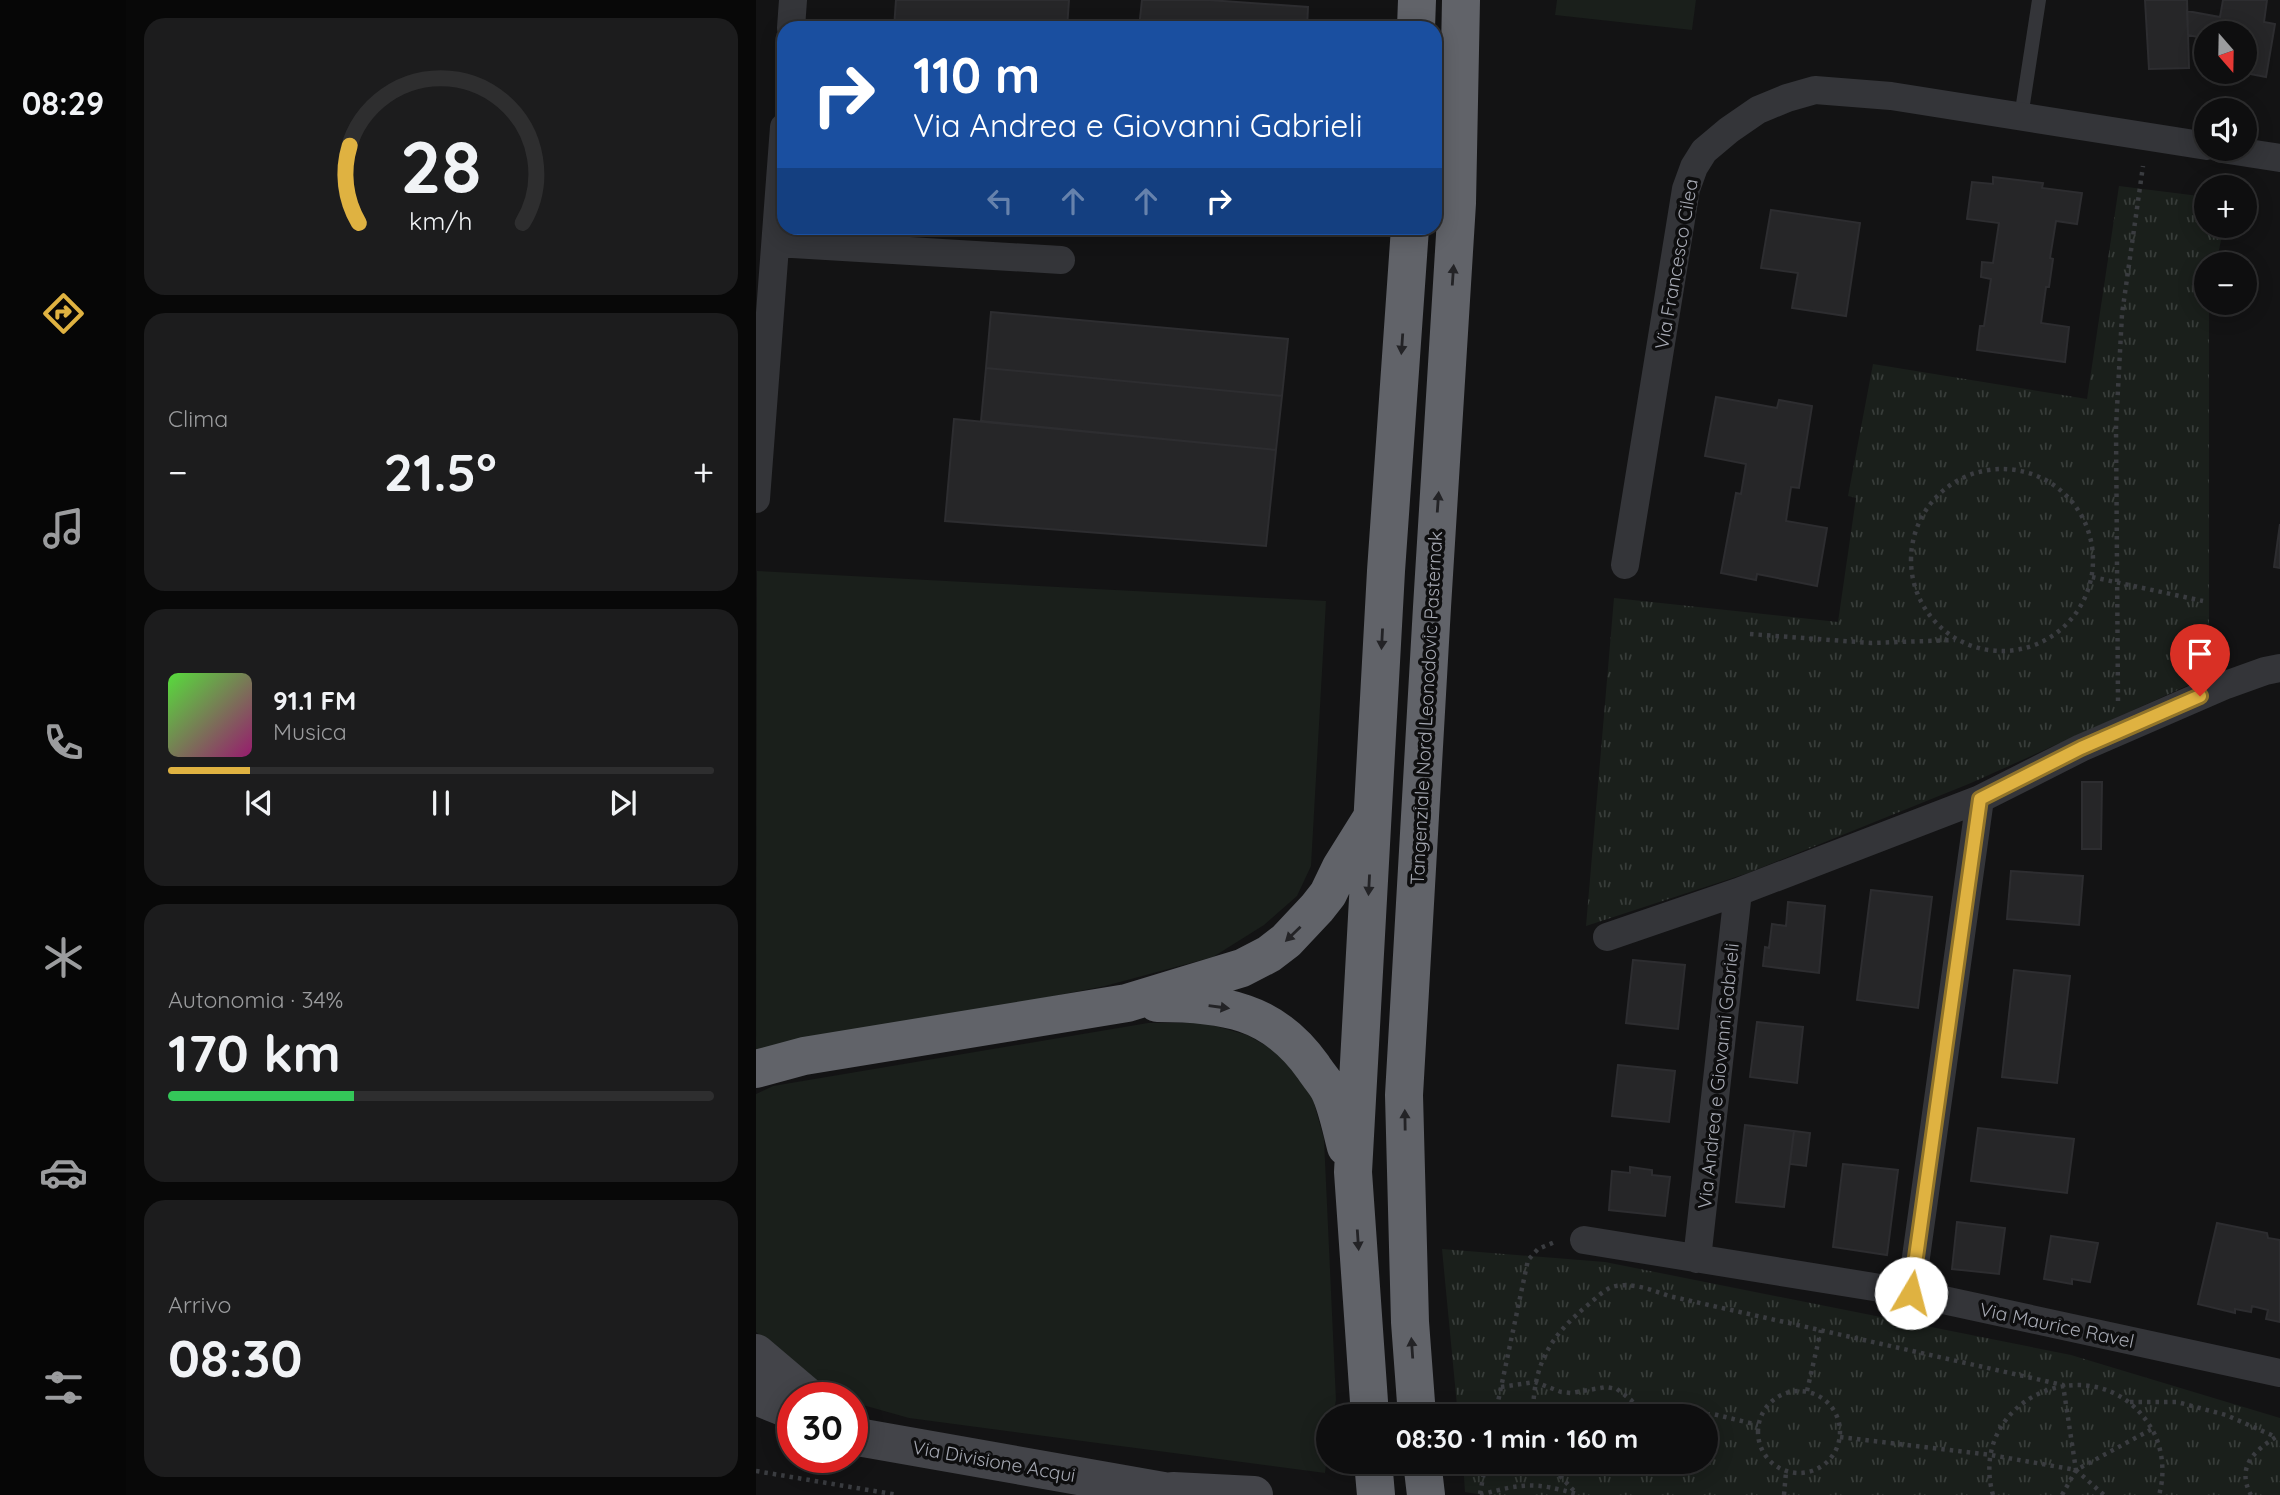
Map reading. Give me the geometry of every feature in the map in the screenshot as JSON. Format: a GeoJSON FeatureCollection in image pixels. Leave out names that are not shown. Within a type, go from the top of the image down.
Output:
{"type":"FeatureCollection","features":[{"type":"Feature","properties":{"kind":"highway"},"geometry":{"type":"LineString","coordinates":[[1416,21],[1417,0]]}},
{"type":"Feature","properties":{"kind":"highway","name":"Tangenziale Nord Leonodovic Pasternak"},"geometry":{"type":"LineString","coordinates":[[1416,1404],[1410,1322],[1404,1095],[1457,204],[1461,0]]}},
{"type":"Feature","properties":{"kind":"highway"},"geometry":{"type":"LineString","coordinates":[[1369,1404],[1353,1172],[1387,557],[1410,235]]}},
{"type":"Feature","properties":{"kind":"highway"},"geometry":{"type":"LineString","coordinates":[[756,1069],[804,1056],[1126,1003],[1242,968],[1269,954],[1305,922],[1328,894],[1341,867],[1372,817]]}},
{"type":"Feature","properties":{"kind":"highway"},"geometry":{"type":"LineString","coordinates":[[1126,1003],[1186,1003],[1235,1010],[1262,1020],[1283,1032],[1305,1055],[1329,1090],[1353,1172]]}},
{"type":"Feature","properties":{"kind":"highway"},"geometry":{"type":"LineString","coordinates":[[1374,1474],[1376,1495]]}},
{"type":"Feature","properties":{"kind":"highway"},"geometry":{"type":"LineString","coordinates":[[1424,1474],[1426,1495]]}},
{"type":"Feature","properties":{"kind":"main road"},"geometry":{"type":"LineString","coordinates":[[756,1353],[790,1382]]}},
{"type":"Feature","properties":{"kind":"main road"},"geometry":{"type":"LineString","coordinates":[[756,1396],[777,1405]]}},
{"type":"Feature","properties":{"kind":"main road","name":"Via Divisione Acqui"},"geometry":{"type":"LineString","coordinates":[[868,1439],[1180,1493],[1254,1495]]}},
{"type":"Feature","properties":{"kind":"street"},"geometry":{"type":"LineString","coordinates":[[792,21],[793,0]]}},
{"type":"Feature","properties":{"kind":"street","name":"Via Francesco Cilea"},"geometry":{"type":"LineString","coordinates":[[1625,565],[1686,189],[1694,167],[1704,151],[1729,130],[1758,110],[1815,90],[1891,96],[2194,144]]}},
{"type":"Feature","properties":{"kind":"street"},"geometry":{"type":"LineString","coordinates":[[2257,154],[2280,158]]}},
{"type":"Feature","properties":{"kind":"street"},"geometry":{"type":"LineString","coordinates":[[756,499],[777,228]]}},
{"type":"Feature","properties":{"kind":"street"},"geometry":{"type":"LineString","coordinates":[[776,243],[1061,260]]}},
{"type":"Feature","properties":{"kind":"street"},"geometry":{"type":"LineString","coordinates":[[1606,936],[1738,892],[1980,799],[2124,729],[2226,685],[2280,668]]}},
{"type":"Feature","properties":{"kind":"street"},"geometry":{"type":"LineString","coordinates":[[1911,1293],[1980,799]]}},
{"type":"Feature","properties":{"kind":"street","name":"Via Andrea e Giovanni Gabrieli"},"geometry":{"type":"LineString","coordinates":[[1697,1259],[1738,892]]}},
{"type":"Feature","properties":{"kind":"street","name":"Via Maurice Ravel"},"geometry":{"type":"LineString","coordinates":[[1584,1240],[1911,1293],[2280,1373]]}},
{"type":"Feature","properties":{"kind":"lane"},"geometry":{"type":"LineString","coordinates":[[2021,117],[2039,0]]}},
{"type":"Feature","properties":{"kind":"path"},"geometry":{"type":"LineString","coordinates":[[2124,729],[2118,705],[2116,427],[2122,314],[2147,137]]}},
{"type":"Feature","properties":{"kind":"path"},"geometry":{"type":"LineString","coordinates":[[2019,470],[2056,486],[2077,509],[2091,536],[2094,557],[2092,577],[2078,612],[2065,627],[2041,642],[2014,651],[1995,652],[1956,640],[1939,627],[1925,610],[1915,590],[1910,569],[1911,547],[1927,508],[1941,491],[1958,480],[1988,471],[2019,470]]}},
{"type":"Feature","properties":{"kind":"path"},"geometry":{"type":"LineString","coordinates":[[2092,577],[2203,601]]}},
{"type":"Feature","properties":{"kind":"path"},"geometry":{"type":"LineString","coordinates":[[1750,634],[1871,643],[1956,640]]}},
{"type":"Feature","properties":{"kind":"path"},"geometry":{"type":"LineString","coordinates":[[1497,1404],[1528,1260],[1538,1249],[1559,1240],[1584,1240]]}},
{"type":"Feature","properties":{"kind":"path"},"geometry":{"type":"LineString","coordinates":[[1533,1404],[1535,1382],[1543,1354],[1566,1322],[1613,1286],[1641,1286],[1669,1296],[2063,1385],[2087,1384],[2109,1390],[2130,1402],[2146,1419],[2157,1439],[2162,1462],[2162,1486],[2158,1495]]}},
{"type":"Feature","properties":{"kind":"path"},"geometry":{"type":"LineString","coordinates":[[1807,1391],[1821,1330]]}},
{"type":"Feature","properties":{"kind":"path"},"geometry":{"type":"LineString","coordinates":[[1501,1387],[1535,1382],[1560,1392],[1572,1393],[1606,1387],[1617,1389],[1632,1404]]}},
{"type":"Feature","properties":{"kind":"path"},"geometry":{"type":"LineString","coordinates":[[1993,1495],[1990,1484],[1991,1455],[2001,1427],[2012,1412],[2036,1394],[2063,1385]]}},
{"type":"Feature","properties":{"kind":"path"},"geometry":{"type":"LineString","coordinates":[[2063,1385],[2076,1470]]}},
{"type":"Feature","properties":{"kind":"path"},"geometry":{"type":"LineString","coordinates":[[1807,1391],[1821,1397],[1833,1407],[1839,1422],[1840,1437],[1834,1454],[1821,1467],[1804,1473],[1786,1472],[1773,1465],[1763,1454],[1758,1440],[1758,1425],[1767,1406],[1785,1393],[1807,1391]]}},
{"type":"Feature","properties":{"kind":"path"},"geometry":{"type":"LineString","coordinates":[[2130,1402],[2177,1402],[2226,1415],[2278,1438]]}},
{"type":"Feature","properties":{"kind":"path"},"geometry":{"type":"LineString","coordinates":[[1718,1415],[1758,1425]]}},
{"type":"Feature","properties":{"kind":"path"},"geometry":{"type":"LineString","coordinates":[[2062,1495],[2076,1470],[2152,1429]]}},
{"type":"Feature","properties":{"kind":"path"},"geometry":{"type":"LineString","coordinates":[[1840,1437],[1991,1455],[2076,1470],[2104,1495]]}},
{"type":"Feature","properties":{"kind":"path"},"geometry":{"type":"LineString","coordinates":[[2251,1495],[2247,1488],[2245,1469],[2257,1449],[2278,1438]]}},
{"type":"Feature","properties":{"kind":"path"},"geometry":{"type":"LineString","coordinates":[[756,1471],[898,1495]]}},
{"type":"Feature","properties":{"kind":"path"},"geometry":{"type":"LineString","coordinates":[[1784,1495],[1786,1472]]}},
{"type":"Feature","properties":{"kind":"path"},"geometry":{"type":"LineString","coordinates":[[1484,1474],[1480,1495],[1515,1485],[1543,1485],[1578,1494]]}},
{"type":"Feature","properties":{"kind":"path"},"geometry":{"type":"LineString","coordinates":[[1559,1474],[1578,1494]]}},
{"type":"Feature","properties":{"kind":"green space"},"geometry":{"type":"Polygon","coordinates":[[[1557,0],[1696,0],[1692,30],[1555,15],[1557,0]]]}},
{"type":"Feature","properties":{"kind":"green space"},"geometry":{"type":"Polygon","coordinates":[[[2119,186],[2194,195],[2194,238],[2221,238],[2219,252],[2194,252],[2194,315],[2209,315],[2209,676],[1971,783],[1748,873],[1586,926],[1614,598],[1838,622],[1856,498],[1848,496],[1873,364],[2087,399],[2119,186]]]}},
{"type":"Feature","properties":{"kind":"green space"},"geometry":{"type":"Polygon","coordinates":[[[757,571],[1326,601],[1311,866],[1297,896],[1264,925],[1213,957],[1105,986],[756,1055],[757,571]]]}},
{"type":"Feature","properties":{"kind":"green space"},"geometry":{"type":"Polygon","coordinates":[[[1148,1023],[1205,1023],[1247,1035],[1279,1053],[1312,1096],[1324,1139],[1336,1400],[1335,1404],[1316,1404],[1316,1472],[909,1418],[868,1406],[868,1382],[818,1382],[756,1332],[756,1094],[773,1086],[1148,1023]]]}},
{"type":"Feature","properties":{"kind":"green space"},"geometry":{"type":"Polygon","coordinates":[[[1442,1249],[1605,1262],[2071,1355],[2280,1418],[2280,1495],[1483,1495],[1465,1492],[1464,1474],[1718,1474],[1718,1404],[1457,1404],[1442,1249]]]}},
{"type":"Feature","properties":{"kind":"building"},"geometry":{"type":"Polygon","coordinates":[[[896,0],[1069,0],[1068,21],[894,21],[896,0]]]}},
{"type":"Feature","properties":{"kind":"building"},"geometry":{"type":"Polygon","coordinates":[[[1142,0],[1209,0],[1308,7],[1307,21],[1140,21],[1142,0]]]}},
{"type":"Feature","properties":{"kind":"building"},"geometry":{"type":"Polygon","coordinates":[[[2145,0],[2187,0],[2189,68],[2149,69],[2145,0]]]}},
{"type":"Feature","properties":{"kind":"building"},"geometry":{"type":"Polygon","coordinates":[[[2223,0],[2267,0],[2264,22],[2275,24],[2266,77],[2258,75],[2258,21],[2194,21],[2194,36],[2188,35],[2187,11],[2220,17],[2223,0]]]}},
{"type":"Feature","properties":{"kind":"building"},"geometry":{"type":"Polygon","coordinates":[[[1993,177],[2043,183],[2042,188],[2082,193],[2077,224],[2056,221],[2049,287],[2046,287],[2041,323],[2069,327],[2065,362],[1977,350],[1980,326],[1984,326],[1991,279],[1981,277],[1982,262],[1993,263],[1999,223],[1967,219],[1972,182],[1993,184],[1993,177]]]}},
{"type":"Feature","properties":{"kind":"building"},"geometry":{"type":"Polygon","coordinates":[[[1771,210],[1860,223],[1846,316],[1792,308],[1798,273],[1761,268],[1771,210]]]}},
{"type":"Feature","properties":{"kind":"building"},"geometry":{"type":"Polygon","coordinates":[[[991,312],[1288,339],[1282,396],[986,368],[991,312]]]}},
{"type":"Feature","properties":{"kind":"building"},"geometry":{"type":"Polygon","coordinates":[[[986,368],[1282,396],[1276,450],[981,421],[986,368]]]}},
{"type":"Feature","properties":{"kind":"building"},"geometry":{"type":"Polygon","coordinates":[[[1716,397],[1777,408],[1779,400],[1812,406],[1799,488],[1791,487],[1786,521],[1827,528],[1817,586],[1757,574],[1756,580],[1721,573],[1736,493],[1741,494],[1746,464],[1705,456],[1716,397]]]}},
{"type":"Feature","properties":{"kind":"building"},"geometry":{"type":"Polygon","coordinates":[[[954,419],[1276,450],[1266,546],[945,521],[954,419]]]}},
{"type":"Feature","properties":{"kind":"building"},"geometry":{"type":"Polygon","coordinates":[[[2280,524],[2280,568],[2274,567],[2280,524]]]}},
{"type":"Feature","properties":{"kind":"building"},"geometry":{"type":"Polygon","coordinates":[[[2082,782],[2102,782],[2101,849],[2082,849],[2082,782]]]}},
{"type":"Feature","properties":{"kind":"building"},"geometry":{"type":"Polygon","coordinates":[[[2011,871],[2083,876],[2079,925],[2007,919],[2011,871]]]}},
{"type":"Feature","properties":{"kind":"building"},"geometry":{"type":"Polygon","coordinates":[[[1871,890],[1932,897],[1918,1008],[1857,1000],[1871,890]]]}},
{"type":"Feature","properties":{"kind":"building"},"geometry":{"type":"Polygon","coordinates":[[[1788,902],[1825,906],[1819,973],[1763,966],[1772,924],[1786,926],[1788,902]]]}},
{"type":"Feature","properties":{"kind":"building"},"geometry":{"type":"Polygon","coordinates":[[[1633,960],[1685,965],[1678,1029],[1626,1023],[1633,960]]]}},
{"type":"Feature","properties":{"kind":"building"},"geometry":{"type":"Polygon","coordinates":[[[2014,970],[2070,976],[2057,1083],[2002,1077],[2014,970]]]}},
{"type":"Feature","properties":{"kind":"building"},"geometry":{"type":"Polygon","coordinates":[[[1757,1022],[1803,1027],[1797,1083],[1750,1077],[1757,1022]]]}},
{"type":"Feature","properties":{"kind":"building"},"geometry":{"type":"Polygon","coordinates":[[[1618,1065],[1675,1071],[1669,1122],[1612,1116],[1618,1065]]]}},
{"type":"Feature","properties":{"kind":"building"},"geometry":{"type":"Polygon","coordinates":[[[1745,1125],[1794,1131],[1784,1207],[1736,1202],[1745,1125]]]}},
{"type":"Feature","properties":{"kind":"building"},"geometry":{"type":"Polygon","coordinates":[[[1978,1128],[2074,1139],[2067,1193],[1971,1181],[1978,1128]]]}},
{"type":"Feature","properties":{"kind":"building"},"geometry":{"type":"Polygon","coordinates":[[[1794,1131],[1810,1133],[1806,1166],[1790,1164],[1794,1131]]]}},
{"type":"Feature","properties":{"kind":"building"},"geometry":{"type":"Polygon","coordinates":[[[1843,1164],[1898,1170],[1887,1255],[1833,1247],[1843,1164]]]}},
{"type":"Feature","properties":{"kind":"building"},"geometry":{"type":"Polygon","coordinates":[[[1630,1167],[1652,1170],[1652,1175],[1670,1177],[1665,1216],[1609,1210],[1612,1171],[1630,1173],[1630,1167]]]}},
{"type":"Feature","properties":{"kind":"building"},"geometry":{"type":"Polygon","coordinates":[[[1957,1222],[2005,1228],[1999,1274],[1952,1269],[1957,1222]]]}},
{"type":"Feature","properties":{"kind":"building"},"geometry":{"type":"Polygon","coordinates":[[[2217,1223],[2267,1233],[2268,1238],[2280,1240],[2280,1322],[2266,1319],[2268,1310],[2252,1306],[2251,1312],[2235,1309],[2235,1313],[2198,1304],[2217,1223]]]}},
{"type":"Feature","properties":{"kind":"building"},"geometry":{"type":"Polygon","coordinates":[[[2051,1236],[2098,1243],[2090,1282],[2072,1279],[2072,1284],[2044,1279],[2051,1236]]]}},
{"type":"Feature","properties":{"kind":"route"},"geometry":{"type":"LineString","coordinates":[[1911,1293],[1980,799],[2081,748],[2200,696]]}}]}
